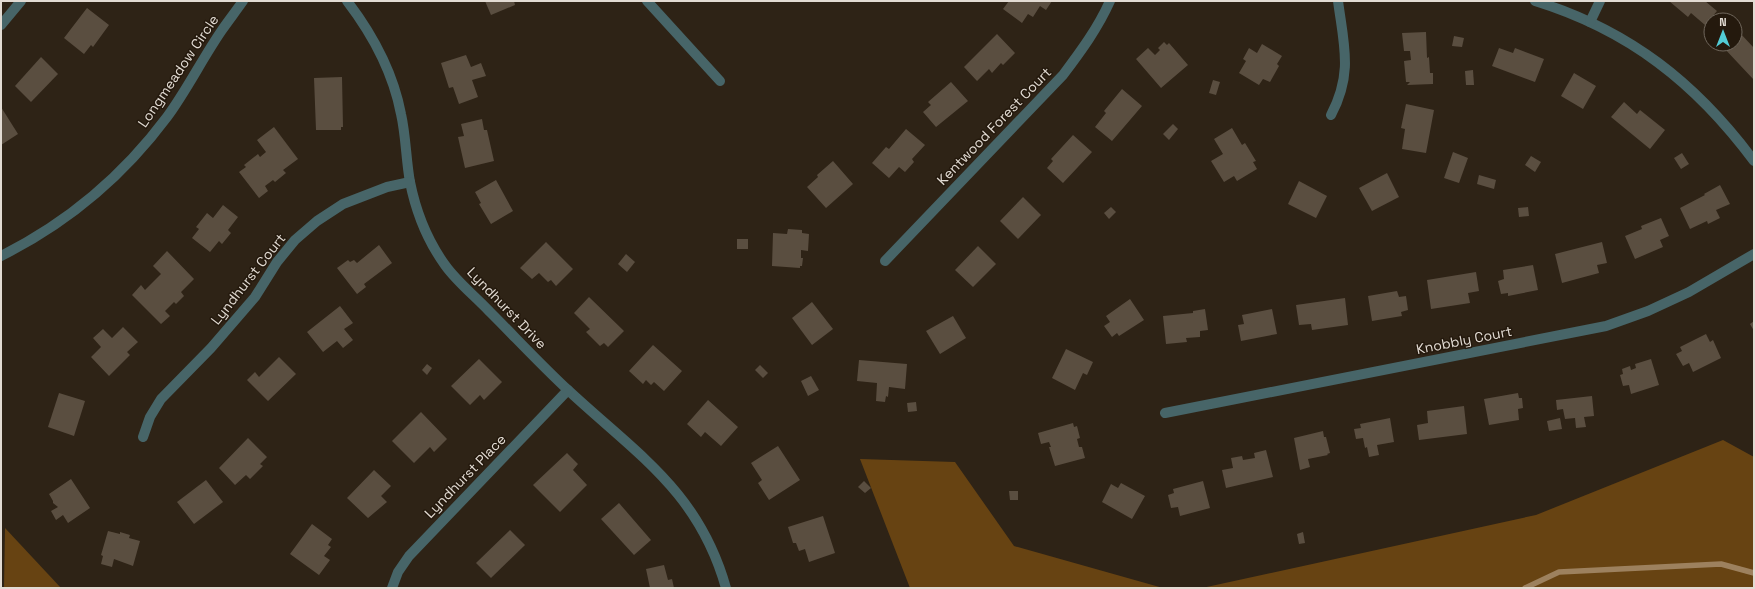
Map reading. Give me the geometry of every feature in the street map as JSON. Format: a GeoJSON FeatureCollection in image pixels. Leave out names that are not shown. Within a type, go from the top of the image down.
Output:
{"type":"FeatureCollection","features":[{"type":"Feature","properties":{"kind":"street"},"geometry":{"type":"LineString","coordinates":[[1,25],[21,1]]}},
{"type":"Feature","properties":{"kind":"street","name":"Longmeadow Circle"},"geometry":{"type":"LineString","coordinates":[[1,256],[52,227],[84,203],[119,172],[144,146],[167,117],[193,79],[221,31],[243,1]]}},
{"type":"Feature","properties":{"kind":"street","name":"Lyndhurst Drive"},"geometry":{"type":"LineString","coordinates":[[347,1],[364,23],[380,52],[393,82],[401,114],[410,182],[420,217],[430,241],[446,266],[568,390],[648,461],[667,480],[684,501],[702,529],[719,562],[726,588]]}},
{"type":"Feature","properties":{"kind":"street"},"geometry":{"type":"LineString","coordinates":[[647,1],[720,81]]}},
{"type":"Feature","properties":{"kind":"street","name":"Kentwood Forest Court"},"geometry":{"type":"LineString","coordinates":[[884,261],[1063,75],[1085,45],[1104,14],[1110,1]]}},
{"type":"Feature","properties":{"kind":"street"},"geometry":{"type":"LineString","coordinates":[[1331,115],[1340,98],[1346,60],[1338,1]]}},
{"type":"Feature","properties":{"kind":"street"},"geometry":{"type":"LineString","coordinates":[[1535,1],[1590,22],[1640,49],[1693,91],[1712,110],[1754,161]]}},
{"type":"Feature","properties":{"kind":"street"},"geometry":{"type":"LineString","coordinates":[[1590,22],[1600,1]]}},
{"type":"Feature","properties":{"kind":"street","name":"Lyndhurst Court"},"geometry":{"type":"LineString","coordinates":[[143,437],[150,417],[161,399],[211,348],[256,296],[277,262],[296,240],[317,221],[344,204],[387,187],[410,182]]}},
{"type":"Feature","properties":{"kind":"street","name":"Knobbly Court"},"geometry":{"type":"LineString","coordinates":[[1165,413],[1606,326],[1648,311],[1689,292],[1754,254]]}},
{"type":"Feature","properties":{"kind":"street","name":"Lyndhurst Place"},"geometry":{"type":"LineString","coordinates":[[392,588],[398,572],[409,556],[568,390]]}},
{"type":"Feature","properties":{"kind":"shaded area"},"geometry":{"type":"Polygon","coordinates":[[[1723,440],[1754,457],[1754,588],[1202,588],[1536,515],[1723,440]]]}},
{"type":"Feature","properties":{"kind":"shaded area"},"geometry":{"type":"Polygon","coordinates":[[[860,459],[955,462],[1014,546],[1163,588],[910,588],[860,459]]]}},
{"type":"Feature","properties":{"kind":"shaded area"},"geometry":{"type":"Polygon","coordinates":[[[5,528],[61,588],[4,588],[5,528]]]}},
{"type":"Feature","properties":{"kind":"building"},"geometry":{"type":"Polygon","coordinates":[[[485,1],[514,1],[515,5],[491,15],[485,1]]]}},
{"type":"Feature","properties":{"kind":"building"},"geometry":{"type":"Polygon","coordinates":[[[1009,1],[1052,1],[1046,10],[1040,6],[1033,17],[1028,14],[1022,23],[1003,9],[1009,1]]]}},
{"type":"Feature","properties":{"kind":"building"},"geometry":{"type":"Polygon","coordinates":[[[1669,1],[1705,1],[1717,11],[1703,12],[1703,23],[1691,13],[1688,17],[1669,1]]]}},
{"type":"Feature","properties":{"kind":"building"},"geometry":{"type":"Polygon","coordinates":[[[87,8],[109,25],[93,47],[91,45],[84,54],[64,38],[87,8]]]}},
{"type":"Feature","properties":{"kind":"building"},"geometry":{"type":"Polygon","coordinates":[[[1426,32],[1427,58],[1429,57],[1430,73],[1433,73],[1433,84],[1407,85],[1410,82],[1406,82],[1404,61],[1411,60],[1410,51],[1404,51],[1402,33],[1426,32]]]}},
{"type":"Feature","properties":{"kind":"building"},"geometry":{"type":"Polygon","coordinates":[[[997,34],[1015,53],[1003,65],[1001,63],[992,73],[989,69],[977,81],[964,67],[997,34]]]}},
{"type":"Feature","properties":{"kind":"building"},"geometry":{"type":"Polygon","coordinates":[[[1454,36],[1464,38],[1462,47],[1452,46],[1454,36]]]}},
{"type":"Feature","properties":{"kind":"building"},"geometry":{"type":"Polygon","coordinates":[[[1743,36],[1754,48],[1754,80],[1728,52],[1743,52],[1743,36]]]}},
{"type":"Feature","properties":{"kind":"building"},"geometry":{"type":"Polygon","coordinates":[[[1164,42],[1167,45],[1169,43],[1188,65],[1161,88],[1136,59],[1148,48],[1155,55],[1160,50],[1158,48],[1164,42]]]}},
{"type":"Feature","properties":{"kind":"building"},"geometry":{"type":"Polygon","coordinates":[[[1262,44],[1282,56],[1277,64],[1279,66],[1270,82],[1263,79],[1259,85],[1239,73],[1246,61],[1243,59],[1249,48],[1257,53],[1262,44]]]}},
{"type":"Feature","properties":{"kind":"building"},"geometry":{"type":"Polygon","coordinates":[[[1499,48],[1513,53],[1515,48],[1544,59],[1535,82],[1492,66],[1499,48]]]}},
{"type":"Feature","properties":{"kind":"building"},"geometry":{"type":"Polygon","coordinates":[[[466,55],[471,67],[481,63],[486,76],[472,80],[478,97],[459,104],[453,87],[449,88],[441,63],[466,55]]]}},
{"type":"Feature","properties":{"kind":"building"},"geometry":{"type":"Polygon","coordinates":[[[41,57],[58,74],[31,102],[15,86],[41,57]]]}},
{"type":"Feature","properties":{"kind":"building"},"geometry":{"type":"Polygon","coordinates":[[[1473,70],[1474,85],[1466,85],[1465,71],[1473,70]]]}},
{"type":"Feature","properties":{"kind":"building"},"geometry":{"type":"Polygon","coordinates":[[[1574,73],[1596,86],[1583,109],[1561,96],[1574,73]]]}},
{"type":"Feature","properties":{"kind":"building"},"geometry":{"type":"Polygon","coordinates":[[[342,77],[343,127],[341,127],[341,130],[316,130],[314,78],[342,77]]]}},
{"type":"Feature","properties":{"kind":"building"},"geometry":{"type":"Polygon","coordinates":[[[1213,80],[1220,82],[1216,95],[1209,93],[1213,80]]]}},
{"type":"Feature","properties":{"kind":"building"},"geometry":{"type":"Polygon","coordinates":[[[951,82],[968,101],[936,127],[923,112],[931,105],[928,102],[951,82]]]}},
{"type":"Feature","properties":{"kind":"building"},"geometry":{"type":"Polygon","coordinates":[[[1122,89],[1142,106],[1112,141],[1095,127],[1106,113],[1104,111],[1122,89]]]}},
{"type":"Feature","properties":{"kind":"building"},"geometry":{"type":"Polygon","coordinates":[[[1624,102],[1637,114],[1640,110],[1665,130],[1650,149],[1611,117],[1624,102]]]}},
{"type":"Feature","properties":{"kind":"building"},"geometry":{"type":"Polygon","coordinates":[[[1406,104],[1434,110],[1426,153],[1402,149],[1405,129],[1401,128],[1406,104]]]}},
{"type":"Feature","properties":{"kind":"building"},"geometry":{"type":"Polygon","coordinates":[[[1,107],[18,134],[1,145],[1,107]]]}},
{"type":"Feature","properties":{"kind":"building"},"geometry":{"type":"Polygon","coordinates":[[[482,119],[484,130],[487,130],[494,161],[465,168],[458,137],[464,136],[461,124],[482,119]]]}},
{"type":"Feature","properties":{"kind":"building"},"geometry":{"type":"Polygon","coordinates":[[[1173,124],[1178,129],[1169,140],[1163,134],[1173,124]]]}},
{"type":"Feature","properties":{"kind":"building"},"geometry":{"type":"Polygon","coordinates":[[[274,127],[298,159],[283,170],[286,173],[275,182],[273,180],[265,186],[268,191],[259,198],[239,172],[246,167],[244,165],[258,154],[260,157],[266,152],[257,140],[274,127]]]}},
{"type":"Feature","properties":{"kind":"building"},"geometry":{"type":"Polygon","coordinates":[[[1232,128],[1242,145],[1245,143],[1256,161],[1253,162],[1257,169],[1237,181],[1234,176],[1224,182],[1211,161],[1223,154],[1214,139],[1232,128]]]}},
{"type":"Feature","properties":{"kind":"building"},"geometry":{"type":"Polygon","coordinates":[[[906,129],[925,145],[912,159],[914,162],[905,172],[899,167],[889,178],[872,163],[886,147],[889,149],[906,129]]]}},
{"type":"Feature","properties":{"kind":"building"},"geometry":{"type":"Polygon","coordinates":[[[1073,135],[1092,152],[1063,183],[1047,168],[1053,161],[1051,159],[1073,135]]]}},
{"type":"Feature","properties":{"kind":"building"},"geometry":{"type":"Polygon","coordinates":[[[1453,152],[1468,158],[1459,183],[1444,178],[1453,152]]]}},
{"type":"Feature","properties":{"kind":"building"},"geometry":{"type":"Polygon","coordinates":[[[1682,153],[1689,164],[1681,169],[1674,158],[1682,153]]]}},
{"type":"Feature","properties":{"kind":"building"},"geometry":{"type":"Polygon","coordinates":[[[1531,156],[1541,162],[1535,172],[1525,165],[1531,156]]]}},
{"type":"Feature","properties":{"kind":"building"},"geometry":{"type":"Polygon","coordinates":[[[833,161],[853,184],[826,208],[807,187],[818,177],[817,175],[833,161]]]}},
{"type":"Feature","properties":{"kind":"building"},"geometry":{"type":"Polygon","coordinates":[[[1387,173],[1399,197],[1372,211],[1359,188],[1387,173]]]}},
{"type":"Feature","properties":{"kind":"building"},"geometry":{"type":"Polygon","coordinates":[[[1479,175],[1496,180],[1494,189],[1477,184],[1479,175]]]}},
{"type":"Feature","properties":{"kind":"building"},"geometry":{"type":"Polygon","coordinates":[[[496,180],[513,211],[491,224],[479,204],[481,203],[475,192],[496,180]]]}},
{"type":"Feature","properties":{"kind":"building"},"geometry":{"type":"Polygon","coordinates":[[[1299,181],[1327,196],[1316,218],[1288,204],[1299,181]]]}},
{"type":"Feature","properties":{"kind":"building"},"geometry":{"type":"Polygon","coordinates":[[[1720,185],[1730,204],[1716,210],[1720,218],[1708,224],[1707,221],[1690,229],[1680,208],[1720,185]]]}},
{"type":"Feature","properties":{"kind":"building"},"geometry":{"type":"Polygon","coordinates":[[[1023,197],[1041,215],[1018,239],[1000,221],[1023,197]]]}},
{"type":"Feature","properties":{"kind":"building"},"geometry":{"type":"Polygon","coordinates":[[[223,205],[238,217],[228,230],[231,233],[222,244],[219,241],[210,252],[192,238],[199,229],[196,227],[207,213],[213,218],[223,205]]]}},
{"type":"Feature","properties":{"kind":"building"},"geometry":{"type":"Polygon","coordinates":[[[1111,207],[1116,212],[1109,219],[1104,213],[1111,207]]]}},
{"type":"Feature","properties":{"kind":"building"},"geometry":{"type":"Polygon","coordinates":[[[1528,207],[1529,216],[1519,217],[1518,208],[1528,207]]]}},
{"type":"Feature","properties":{"kind":"building"},"geometry":{"type":"Polygon","coordinates":[[[1661,218],[1669,236],[1660,240],[1663,247],[1635,259],[1625,236],[1642,229],[1641,226],[1661,218]]]}},
{"type":"Feature","properties":{"kind":"building"},"geometry":{"type":"Polygon","coordinates":[[[788,229],[802,230],[802,233],[809,234],[808,251],[801,250],[801,258],[803,258],[802,266],[800,266],[800,268],[772,266],[773,233],[787,234],[788,229]]]}},
{"type":"Feature","properties":{"kind":"building"},"geometry":{"type":"Polygon","coordinates":[[[737,239],[748,239],[748,249],[737,249],[737,239]]]}},
{"type":"Feature","properties":{"kind":"building"},"geometry":{"type":"Polygon","coordinates":[[[546,242],[573,269],[556,286],[551,280],[548,282],[539,273],[532,279],[520,268],[546,242]]]}},
{"type":"Feature","properties":{"kind":"building"},"geometry":{"type":"Polygon","coordinates":[[[1602,242],[1607,263],[1597,265],[1599,273],[1562,283],[1555,254],[1602,242]]]}},
{"type":"Feature","properties":{"kind":"building"},"geometry":{"type":"Polygon","coordinates":[[[379,245],[392,263],[364,284],[366,287],[357,294],[337,268],[348,260],[350,262],[354,260],[357,263],[379,245]]]}},
{"type":"Feature","properties":{"kind":"building"},"geometry":{"type":"Polygon","coordinates":[[[978,246],[996,264],[973,287],[955,270],[978,246]]]}},
{"type":"Feature","properties":{"kind":"building"},"geometry":{"type":"Polygon","coordinates":[[[167,251],[194,279],[181,292],[184,296],[176,304],[174,302],[165,311],[170,316],[161,324],[132,295],[141,285],[145,290],[161,274],[153,266],[167,251]]]}},
{"type":"Feature","properties":{"kind":"building"},"geometry":{"type":"Polygon","coordinates":[[[626,254],[635,262],[627,272],[618,264],[626,254]]]}},
{"type":"Feature","properties":{"kind":"building"},"geometry":{"type":"Polygon","coordinates":[[[1533,265],[1538,290],[1508,296],[1508,293],[1501,294],[1498,281],[1504,279],[1503,270],[1533,265]]]}},
{"type":"Feature","properties":{"kind":"building"},"geometry":{"type":"Polygon","coordinates":[[[1476,272],[1479,291],[1468,293],[1470,303],[1431,309],[1427,280],[1476,272]]]}},
{"type":"Feature","properties":{"kind":"building"},"geometry":{"type":"Polygon","coordinates":[[[1397,291],[1399,297],[1406,296],[1408,310],[1401,312],[1402,316],[1372,321],[1368,296],[1397,291]]]}},
{"type":"Feature","properties":{"kind":"building"},"geometry":{"type":"Polygon","coordinates":[[[589,297],[624,331],[608,347],[604,343],[600,346],[586,332],[590,329],[574,313],[589,297]]]}},
{"type":"Feature","properties":{"kind":"building"},"geometry":{"type":"Polygon","coordinates":[[[1345,298],[1348,325],[1312,330],[1311,324],[1299,325],[1296,305],[1345,298]]]}},
{"type":"Feature","properties":{"kind":"building"},"geometry":{"type":"Polygon","coordinates":[[[1130,299],[1144,320],[1119,336],[1117,333],[1112,337],[1104,326],[1110,322],[1106,316],[1130,299]]]}},
{"type":"Feature","properties":{"kind":"building"},"geometry":{"type":"Polygon","coordinates":[[[812,302],[833,329],[812,345],[792,318],[812,302]]]}},
{"type":"Feature","properties":{"kind":"building"},"geometry":{"type":"Polygon","coordinates":[[[340,306],[353,323],[344,329],[353,340],[343,348],[337,341],[323,352],[307,332],[340,306]]]}},
{"type":"Feature","properties":{"kind":"building"},"geometry":{"type":"Polygon","coordinates":[[[1205,309],[1208,330],[1200,331],[1200,337],[1186,338],[1187,342],[1166,344],[1163,316],[1193,313],[1193,311],[1205,309]]]}},
{"type":"Feature","properties":{"kind":"building"},"geometry":{"type":"Polygon","coordinates":[[[1272,309],[1277,334],[1241,341],[1238,325],[1244,324],[1242,315],[1272,309]]]}},
{"type":"Feature","properties":{"kind":"building"},"geometry":{"type":"Polygon","coordinates":[[[953,316],[966,338],[940,354],[926,331],[953,316]]]}},
{"type":"Feature","properties":{"kind":"building"},"geometry":{"type":"Polygon","coordinates":[[[1754,321],[1754,331],[1750,324],[1754,321]]]}},
{"type":"Feature","properties":{"kind":"building"},"geometry":{"type":"Polygon","coordinates":[[[123,327],[138,342],[127,352],[130,355],[109,376],[91,357],[101,347],[93,338],[103,329],[112,338],[123,327]]]}},
{"type":"Feature","properties":{"kind":"building"},"geometry":{"type":"Polygon","coordinates":[[[1706,334],[1710,342],[1713,340],[1721,358],[1693,372],[1689,363],[1683,366],[1676,354],[1682,351],[1680,347],[1706,334]]]}},
{"type":"Feature","properties":{"kind":"building"},"geometry":{"type":"Polygon","coordinates":[[[653,345],[682,371],[664,391],[654,382],[651,385],[646,380],[643,384],[629,371],[653,345]]]}},
{"type":"Feature","properties":{"kind":"building"},"geometry":{"type":"Polygon","coordinates":[[[1066,349],[1093,362],[1087,375],[1083,373],[1075,390],[1052,378],[1066,349]]]}},
{"type":"Feature","properties":{"kind":"building"},"geometry":{"type":"Polygon","coordinates":[[[279,357],[296,374],[268,401],[247,380],[255,372],[259,377],[279,357]]]}},
{"type":"Feature","properties":{"kind":"building"},"geometry":{"type":"Polygon","coordinates":[[[479,359],[502,382],[484,400],[480,395],[470,405],[451,386],[479,359]]]}},
{"type":"Feature","properties":{"kind":"building"},"geometry":{"type":"Polygon","coordinates":[[[1651,359],[1659,385],[1631,394],[1629,385],[1623,386],[1620,375],[1623,374],[1622,369],[1630,366],[1631,370],[1636,368],[1635,364],[1651,359]]]}},
{"type":"Feature","properties":{"kind":"building"},"geometry":{"type":"Polygon","coordinates":[[[859,360],[907,364],[905,389],[889,387],[888,397],[886,396],[885,402],[876,401],[877,383],[857,381],[859,360]]]}},
{"type":"Feature","properties":{"kind":"building"},"geometry":{"type":"Polygon","coordinates":[[[427,364],[432,368],[427,375],[422,370],[427,364]]]}},
{"type":"Feature","properties":{"kind":"building"},"geometry":{"type":"Polygon","coordinates":[[[760,365],[768,373],[763,378],[755,370],[760,365]]]}},
{"type":"Feature","properties":{"kind":"building"},"geometry":{"type":"Polygon","coordinates":[[[811,376],[819,390],[808,396],[801,381],[811,376]]]}},
{"type":"Feature","properties":{"kind":"building"},"geometry":{"type":"Polygon","coordinates":[[[59,393],[85,401],[74,436],[48,427],[59,393]]]}},
{"type":"Feature","properties":{"kind":"building"},"geometry":{"type":"Polygon","coordinates":[[[1518,393],[1519,398],[1522,398],[1523,408],[1518,409],[1519,420],[1489,425],[1484,399],[1518,393]]]}},
{"type":"Feature","properties":{"kind":"building"},"geometry":{"type":"Polygon","coordinates":[[[1592,396],[1594,416],[1584,417],[1586,427],[1576,428],[1575,418],[1565,419],[1563,409],[1557,410],[1556,400],[1592,396]]]}},
{"type":"Feature","properties":{"kind":"building"},"geometry":{"type":"Polygon","coordinates":[[[708,400],[738,427],[721,446],[705,432],[701,437],[687,424],[708,400]]]}},
{"type":"Feature","properties":{"kind":"building"},"geometry":{"type":"Polygon","coordinates":[[[916,402],[917,411],[908,412],[907,403],[916,402]]]}},
{"type":"Feature","properties":{"kind":"building"},"geometry":{"type":"Polygon","coordinates":[[[1464,406],[1467,434],[1419,440],[1417,425],[1428,423],[1427,411],[1464,406]]]}},
{"type":"Feature","properties":{"kind":"building"},"geometry":{"type":"Polygon","coordinates":[[[421,412],[447,439],[434,452],[430,447],[414,463],[392,441],[421,412]]]}},
{"type":"Feature","properties":{"kind":"building"},"geometry":{"type":"Polygon","coordinates":[[[1390,418],[1394,442],[1377,445],[1379,455],[1369,457],[1363,438],[1356,439],[1354,429],[1361,428],[1360,424],[1390,418]]]}},
{"type":"Feature","properties":{"kind":"building"},"geometry":{"type":"Polygon","coordinates":[[[1560,418],[1562,429],[1549,431],[1547,421],[1560,418]]]}},
{"type":"Feature","properties":{"kind":"building"},"geometry":{"type":"Polygon","coordinates":[[[1073,423],[1074,427],[1077,426],[1080,438],[1077,439],[1079,447],[1082,447],[1085,458],[1055,466],[1049,447],[1051,447],[1049,442],[1041,444],[1038,433],[1073,423]]]}},
{"type":"Feature","properties":{"kind":"building"},"geometry":{"type":"Polygon","coordinates":[[[1323,431],[1330,453],[1327,454],[1328,455],[1308,459],[1310,467],[1300,470],[1294,438],[1323,431]]]}},
{"type":"Feature","properties":{"kind":"building"},"geometry":{"type":"Polygon","coordinates":[[[248,438],[267,457],[260,464],[263,466],[250,479],[246,475],[235,485],[219,468],[248,438]]]}},
{"type":"Feature","properties":{"kind":"building"},"geometry":{"type":"Polygon","coordinates":[[[778,446],[800,480],[769,500],[758,483],[762,480],[751,463],[778,446]]]}},
{"type":"Feature","properties":{"kind":"building"},"geometry":{"type":"Polygon","coordinates":[[[1266,450],[1273,477],[1226,488],[1222,470],[1233,468],[1231,458],[1242,456],[1243,460],[1255,458],[1254,453],[1266,450]]]}},
{"type":"Feature","properties":{"kind":"building"},"geometry":{"type":"Polygon","coordinates":[[[567,453],[578,464],[573,470],[587,485],[560,512],[533,485],[567,453]]]}},
{"type":"Feature","properties":{"kind":"building"},"geometry":{"type":"Polygon","coordinates":[[[374,470],[391,486],[381,496],[387,502],[368,518],[347,498],[374,470]]]}},
{"type":"Feature","properties":{"kind":"building"},"geometry":{"type":"Polygon","coordinates":[[[71,479],[90,508],[68,523],[63,515],[56,520],[51,511],[58,507],[53,503],[49,494],[71,479]]]}},
{"type":"Feature","properties":{"kind":"building"},"geometry":{"type":"Polygon","coordinates":[[[206,480],[223,502],[194,524],[177,502],[206,480]]]}},
{"type":"Feature","properties":{"kind":"building"},"geometry":{"type":"Polygon","coordinates":[[[864,481],[871,488],[865,493],[858,487],[864,481]]]}},
{"type":"Feature","properties":{"kind":"building"},"geometry":{"type":"Polygon","coordinates":[[[1203,481],[1210,508],[1180,516],[1178,507],[1171,508],[1168,495],[1174,493],[1173,489],[1203,481]]]}},
{"type":"Feature","properties":{"kind":"building"},"geometry":{"type":"Polygon","coordinates":[[[1121,483],[1145,496],[1132,519],[1102,502],[1111,484],[1118,488],[1121,483]]]}},
{"type":"Feature","properties":{"kind":"building"},"geometry":{"type":"Polygon","coordinates":[[[1009,491],[1018,491],[1018,500],[1010,500],[1009,491]]]}},
{"type":"Feature","properties":{"kind":"building"},"geometry":{"type":"Polygon","coordinates":[[[619,503],[651,540],[634,555],[601,519],[619,503]]]}},
{"type":"Feature","properties":{"kind":"building"},"geometry":{"type":"Polygon","coordinates":[[[823,516],[835,553],[809,562],[805,549],[799,551],[796,543],[793,543],[788,527],[823,516]]]}},
{"type":"Feature","properties":{"kind":"building"},"geometry":{"type":"Polygon","coordinates":[[[312,524],[332,539],[328,545],[331,547],[324,556],[330,560],[319,575],[290,554],[312,524]]]}},
{"type":"Feature","properties":{"kind":"building"},"geometry":{"type":"Polygon","coordinates":[[[510,530],[525,545],[491,578],[476,563],[510,530]]]}},
{"type":"Feature","properties":{"kind":"building"},"geometry":{"type":"Polygon","coordinates":[[[108,531],[130,535],[129,538],[140,541],[133,566],[114,559],[112,567],[101,564],[103,556],[101,555],[108,531]]]}},
{"type":"Feature","properties":{"kind":"building"},"geometry":{"type":"Polygon","coordinates":[[[1303,532],[1305,543],[1299,544],[1297,534],[1303,532]]]}},
{"type":"Feature","properties":{"kind":"building"},"geometry":{"type":"Polygon","coordinates":[[[664,565],[668,580],[672,579],[674,588],[650,588],[646,569],[664,565]]]}},
{"type":"Feature","properties":{"kind":"waterway"},"geometry":{"type":"LineString","coordinates":[[1525,588],[1559,572],[1721,564],[1754,573]]}}]}
